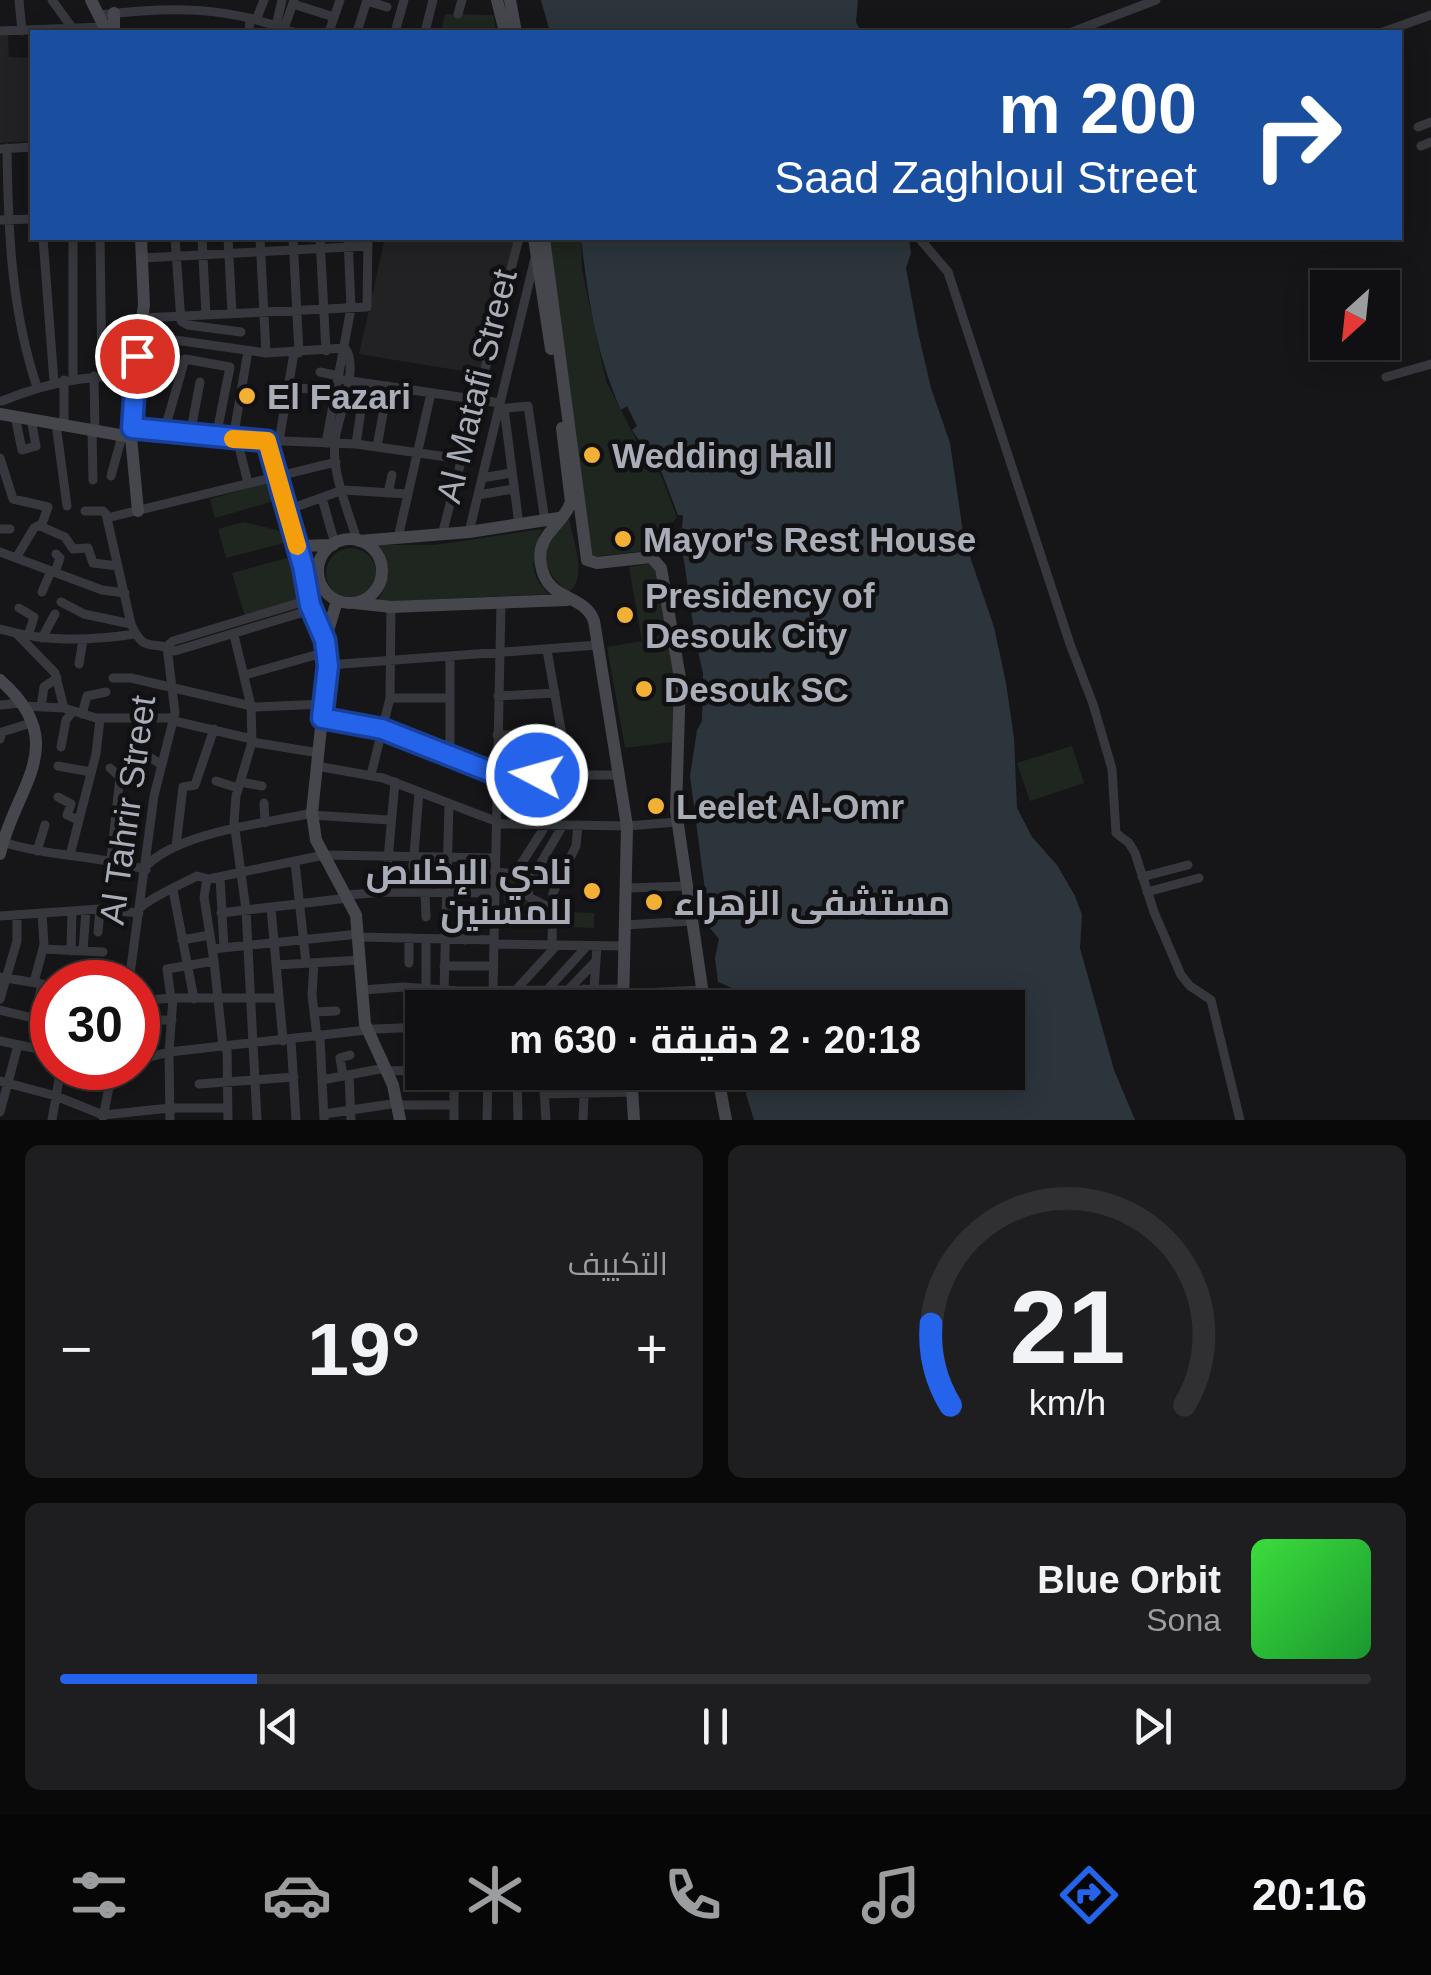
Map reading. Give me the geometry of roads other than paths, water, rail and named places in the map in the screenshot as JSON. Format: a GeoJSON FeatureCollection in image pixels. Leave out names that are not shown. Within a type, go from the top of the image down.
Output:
{"type":"FeatureCollection","features":[{"type":"Feature","properties":{"kind":"street"},"geometry":{"type":"LineString","coordinates":[[19,0],[22,30]]}},
{"type":"Feature","properties":{"kind":"street"},"geometry":{"type":"LineString","coordinates":[[52,0],[73,30]]}},
{"type":"Feature","properties":{"kind":"street"},"geometry":{"type":"LineString","coordinates":[[91,0],[107,24]]}},
{"type":"Feature","properties":{"kind":"street"},"geometry":{"type":"LineString","coordinates":[[222,12],[224,0]]}},
{"type":"Feature","properties":{"kind":"street"},"geometry":{"type":"LineString","coordinates":[[250,30],[264,0]]}},
{"type":"Feature","properties":{"kind":"street"},"geometry":{"type":"LineString","coordinates":[[330,30],[340,0]]}},
{"type":"Feature","properties":{"kind":"street"},"geometry":{"type":"LineString","coordinates":[[352,0],[386,7]]}},
{"type":"Feature","properties":{"kind":"street"},"geometry":{"type":"LineString","coordinates":[[396,30],[404,0]]}},
{"type":"Feature","properties":{"kind":"street"},"geometry":{"type":"LineString","coordinates":[[426,30],[433,0]]}},
{"type":"Feature","properties":{"kind":"street"},"geometry":{"type":"LineString","coordinates":[[458,14],[462,0]]}},
{"type":"Feature","properties":{"kind":"street"},"geometry":{"type":"LineString","coordinates":[[497,0],[504,30]]}},
{"type":"Feature","properties":{"kind":"street"},"geometry":{"type":"LineString","coordinates":[[510,0],[516,30]]}},
{"type":"Feature","properties":{"kind":"street"},"geometry":{"type":"LineString","coordinates":[[1077,30],[1156,0]]}},
{"type":"Feature","properties":{"kind":"street"},"geometry":{"type":"LineString","coordinates":[[0,31],[73,30],[175,8],[222,12],[284,30],[290,1],[334,17]]}},
{"type":"Feature","properties":{"kind":"street"},"geometry":{"type":"LineString","coordinates":[[358,30],[366,2]]}},
{"type":"Feature","properties":{"kind":"street"},"geometry":{"type":"LineString","coordinates":[[1389,30],[1431,15]]}},
{"type":"Feature","properties":{"kind":"street"},"geometry":{"type":"LineString","coordinates":[[1418,127],[1431,122]]}},
{"type":"Feature","properties":{"kind":"street"},"geometry":{"type":"LineString","coordinates":[[30,147],[4,149],[4,220],[18,313],[37,387]]}},
{"type":"Feature","properties":{"kind":"street"},"geometry":{"type":"LineString","coordinates":[[4,220],[30,218]]}},
{"type":"Feature","properties":{"kind":"street"},"geometry":{"type":"LineString","coordinates":[[43,240],[64,380]]}},
{"type":"Feature","properties":{"kind":"street"},"geometry":{"type":"LineString","coordinates":[[67,506],[61,424],[79,250],[75,240]]}},
{"type":"Feature","properties":{"kind":"street"},"geometry":{"type":"LineString","coordinates":[[93,480],[100,240]]}},
{"type":"Feature","properties":{"kind":"street"},"geometry":{"type":"LineString","coordinates":[[138,510],[128,434],[143,318],[141,240]]}},
{"type":"Feature","properties":{"kind":"street"},"geometry":{"type":"LineString","coordinates":[[176,240],[180,316],[188,325],[241,332]]}},
{"type":"Feature","properties":{"kind":"street"},"geometry":{"type":"LineString","coordinates":[[202,240],[206,315]]}},
{"type":"Feature","properties":{"kind":"street"},"geometry":{"type":"LineString","coordinates":[[228,240],[232,314]]}},
{"type":"Feature","properties":{"kind":"street"},"geometry":{"type":"LineString","coordinates":[[260,240],[266,352]]}},
{"type":"Feature","properties":{"kind":"street"},"geometry":{"type":"LineString","coordinates":[[279,441],[297,353],[293,240]]}},
{"type":"Feature","properties":{"kind":"street"},"geometry":{"type":"LineString","coordinates":[[442,535],[518,240]]}},
{"type":"Feature","properties":{"kind":"street"},"geometry":{"type":"LineString","coordinates":[[534,240],[572,497],[570,506],[543,542],[541,566],[552,587],[590,612],[598,646],[627,826],[622,990]]}},
{"type":"Feature","properties":{"kind":"street"},"geometry":{"type":"LineString","coordinates":[[544,240],[586,557],[591,563],[651,557],[661,568],[680,678],[677,822],[702,990]]}},
{"type":"Feature","properties":{"kind":"street"},"geometry":{"type":"LineString","coordinates":[[921,240],[949,276],[1092,704],[1112,769],[1116,834],[1131,846],[1182,975],[1212,1004],[1240,1120]]}},
{"type":"Feature","properties":{"kind":"street"},"geometry":{"type":"LineString","coordinates":[[334,544],[320,563],[320,581],[330,596],[346,603],[374,592],[382,573],[376,553],[358,541],[330,443],[336,392],[351,359],[345,348],[350,308],[348,242]]}},
{"type":"Feature","properties":{"kind":"street"},"geometry":{"type":"LineString","coordinates":[[143,258],[368,242],[368,306],[143,318]]}},
{"type":"Feature","properties":{"kind":"street"},"geometry":{"type":"LineString","coordinates":[[321,243],[326,351]]}},
{"type":"Feature","properties":{"kind":"street","name":"Al Matafi Street"},"geometry":{"type":"LineString","coordinates":[[469,532],[536,253]]}},
{"type":"Feature","properties":{"kind":"street"},"geometry":{"type":"LineString","coordinates":[[501,306],[523,311]]}},
{"type":"Feature","properties":{"kind":"street"},"geometry":{"type":"LineString","coordinates":[[140,335],[248,351],[297,353],[345,348]]}},
{"type":"Feature","properties":{"kind":"street"},"geometry":{"type":"LineString","coordinates":[[490,349],[512,356]]}},
{"type":"Feature","properties":{"kind":"street"},"geometry":{"type":"LineString","coordinates":[[248,351],[235,439],[248,483]]}},
{"type":"Feature","properties":{"kind":"street"},"geometry":{"type":"LineString","coordinates":[[164,432],[183,360],[210,368],[230,367],[216,437]]}},
{"type":"Feature","properties":{"kind":"street"},"geometry":{"type":"LineString","coordinates":[[1386,377],[1431,364]]}},
{"type":"Feature","properties":{"kind":"street"},"geometry":{"type":"LineString","coordinates":[[320,372],[501,407],[528,406],[545,521]]}},
{"type":"Feature","properties":{"kind":"street"},"geometry":{"type":"LineString","coordinates":[[4,408],[37,387],[64,380],[98,375],[159,380]]}},
{"type":"Feature","properties":{"kind":"street"},"geometry":{"type":"LineString","coordinates":[[330,443],[342,378]]}},
{"type":"Feature","properties":{"kind":"street"},"geometry":{"type":"LineString","coordinates":[[190,435],[200,382]]}},
{"type":"Feature","properties":{"kind":"street"},"geometry":{"type":"LineString","coordinates":[[288,386],[336,392]]}},
{"type":"Feature","properties":{"kind":"street"},"geometry":{"type":"LineString","coordinates":[[377,447],[388,386]]}},
{"type":"Feature","properties":{"kind":"street"},"geometry":{"type":"LineString","coordinates":[[398,538],[430,393]]}},
{"type":"Feature","properties":{"kind":"street"},"geometry":{"type":"LineString","coordinates":[[501,407],[519,525]]}},
{"type":"Feature","properties":{"kind":"street"},"geometry":{"type":"LineString","coordinates":[[4,408],[32,418],[128,434],[164,432],[356,444],[461,459]]}},
{"type":"Feature","properties":{"kind":"street"},"geometry":{"type":"LineString","coordinates":[[4,408],[22,450],[36,446],[32,418]]}},
{"type":"Feature","properties":{"kind":"street"},"geometry":{"type":"LineString","coordinates":[[356,444],[362,410]]}},
{"type":"Feature","properties":{"kind":"street"},"geometry":{"type":"LineString","coordinates":[[111,476],[128,434]]}},
{"type":"Feature","properties":{"kind":"street"},"geometry":{"type":"LineString","coordinates":[[267,441],[310,605],[327,653]]}},
{"type":"Feature","properties":{"kind":"street"},"geometry":{"type":"LineString","coordinates":[[0,458],[13,499],[48,508],[40,526]]}},
{"type":"Feature","properties":{"kind":"street"},"geometry":{"type":"LineString","coordinates":[[107,518],[336,462]]}},
{"type":"Feature","properties":{"kind":"street"},"geometry":{"type":"LineString","coordinates":[[482,478],[511,473]]}},
{"type":"Feature","properties":{"kind":"street"},"geometry":{"type":"LineString","coordinates":[[388,493],[392,476]]}},
{"type":"Feature","properties":{"kind":"street"},"geometry":{"type":"LineString","coordinates":[[478,495],[513,489]]}},
{"type":"Feature","properties":{"kind":"street"},"geometry":{"type":"LineString","coordinates":[[287,510],[343,490],[408,494]]}},
{"type":"Feature","properties":{"kind":"street"},"geometry":{"type":"LineString","coordinates":[[322,498],[334,544]]}},
{"type":"Feature","properties":{"kind":"street"},"geometry":{"type":"LineString","coordinates":[[94,526],[90,511],[105,512],[133,629],[146,646],[167,646],[175,651],[304,612],[310,605]]}},
{"type":"Feature","properties":{"kind":"street"},"geometry":{"type":"LineString","coordinates":[[297,546],[442,535],[562,517]]}},
{"type":"Feature","properties":{"kind":"street"},"geometry":{"type":"LineString","coordinates":[[16,558],[34,528],[40,526],[66,533],[73,549],[88,548],[93,563],[118,566]]}},
{"type":"Feature","properties":{"kind":"street"},"geometry":{"type":"LineString","coordinates":[[0,552],[102,590],[125,593]]}},
{"type":"Feature","properties":{"kind":"street"},"geometry":{"type":"LineString","coordinates":[[42,592],[60,558],[56,554]]}},
{"type":"Feature","properties":{"kind":"street"},"geometry":{"type":"LineString","coordinates":[[167,646],[302,602],[390,607],[572,600]]}},
{"type":"Feature","properties":{"kind":"street"},"geometry":{"type":"LineString","coordinates":[[61,602],[84,614],[133,629]]}},
{"type":"Feature","properties":{"kind":"street"},"geometry":{"type":"LineString","coordinates":[[346,603],[327,653],[313,832],[348,896],[359,936],[366,1030],[398,1104],[400,1120]]}},
{"type":"Feature","properties":{"kind":"street"},"geometry":{"type":"LineString","coordinates":[[492,990],[501,603]]}},
{"type":"Feature","properties":{"kind":"street"},"geometry":{"type":"LineString","coordinates":[[23,635],[34,616],[26,607]]}},
{"type":"Feature","properties":{"kind":"street"},"geometry":{"type":"LineString","coordinates":[[371,775],[390,698],[390,607]]}},
{"type":"Feature","properties":{"kind":"street"},"geometry":{"type":"LineString","coordinates":[[42,638],[55,614]]}},
{"type":"Feature","properties":{"kind":"street"},"geometry":{"type":"LineString","coordinates":[[0,629],[42,638],[83,640],[133,629]]}},
{"type":"Feature","properties":{"kind":"street"},"geometry":{"type":"LineString","coordinates":[[23,635],[57,678],[73,711]]}},
{"type":"Feature","properties":{"kind":"street"},"geometry":{"type":"LineString","coordinates":[[234,635],[251,706],[252,740],[239,785],[234,830],[246,910],[258,1120]]}},
{"type":"Feature","properties":{"kind":"street"},"geometry":{"type":"LineString","coordinates":[[79,664],[83,640]]}},
{"type":"Feature","properties":{"kind":"street","name":"Al Tahrir Street"},"geometry":{"type":"LineString","coordinates":[[132,960],[152,806],[174,719],[167,646]]}},
{"type":"Feature","properties":{"kind":"street"},"geometry":{"type":"LineString","coordinates":[[245,675],[327,653],[392,662],[598,646]]}},
{"type":"Feature","properties":{"kind":"street"},"geometry":{"type":"LineString","coordinates":[[547,650],[569,774]]}},
{"type":"Feature","properties":{"kind":"street"},"geometry":{"type":"LineString","coordinates":[[450,658],[450,755]]}},
{"type":"Feature","properties":{"kind":"street"},"geometry":{"type":"LineString","coordinates":[[41,707],[44,687],[57,678]]}},
{"type":"Feature","properties":{"kind":"street"},"geometry":{"type":"LineString","coordinates":[[113,678],[132,678],[251,706],[323,711],[382,729],[496,774],[620,774]]}},
{"type":"Feature","properties":{"kind":"street"},"geometry":{"type":"LineString","coordinates":[[0,680],[22,705],[37,750],[34,768],[1,845],[111,859],[146,868],[161,852],[176,846],[312,814],[390,820]]}},
{"type":"Feature","properties":{"kind":"street"},"geometry":{"type":"LineString","coordinates":[[61,747],[66,720],[73,711],[87,696],[106,692]]}},
{"type":"Feature","properties":{"kind":"street"},"geometry":{"type":"LineString","coordinates":[[498,696],[555,694]]}},
{"type":"Feature","properties":{"kind":"street"},"geometry":{"type":"LineString","coordinates":[[390,698],[450,698]]}},
{"type":"Feature","properties":{"kind":"street"},"geometry":{"type":"LineString","coordinates":[[0,704],[73,711],[100,718],[174,719],[394,782],[495,822],[627,826],[677,822]]}},
{"type":"Feature","properties":{"kind":"street"},"geometry":{"type":"LineString","coordinates":[[70,854],[91,772],[102,749],[100,718]]}},
{"type":"Feature","properties":{"kind":"street"},"geometry":{"type":"LineString","coordinates":[[0,739],[4,731],[30,723]]}},
{"type":"Feature","properties":{"kind":"street"},"geometry":{"type":"LineString","coordinates":[[176,846],[183,788],[195,784],[214,729]]}},
{"type":"Feature","properties":{"kind":"street"},"geometry":{"type":"LineString","coordinates":[[497,736],[562,734]]}},
{"type":"Feature","properties":{"kind":"street"},"geometry":{"type":"LineString","coordinates":[[140,751],[162,764]]}},
{"type":"Feature","properties":{"kind":"street"},"geometry":{"type":"LineString","coordinates":[[58,766],[91,772]]}},
{"type":"Feature","properties":{"kind":"street"},"geometry":{"type":"LineString","coordinates":[[110,768],[120,778],[111,859]]}},
{"type":"Feature","properties":{"kind":"street"},"geometry":{"type":"LineString","coordinates":[[216,781],[262,786]]}},
{"type":"Feature","properties":{"kind":"street"},"geometry":{"type":"LineString","coordinates":[[386,892],[394,782]]}},
{"type":"Feature","properties":{"kind":"street"},"geometry":{"type":"LineString","coordinates":[[411,892],[419,792]]}},
{"type":"Feature","properties":{"kind":"street"},"geometry":{"type":"LineString","coordinates":[[56,802],[71,804],[68,813],[78,820]]}},
{"type":"Feature","properties":{"kind":"street"},"geometry":{"type":"LineString","coordinates":[[264,803],[265,824]]}},
{"type":"Feature","properties":{"kind":"street"},"geometry":{"type":"LineString","coordinates":[[448,990],[444,966],[449,804]]}},
{"type":"Feature","properties":{"kind":"street"},"geometry":{"type":"LineString","coordinates":[[37,851],[45,825]]}},
{"type":"Feature","properties":{"kind":"street"},"geometry":{"type":"LineString","coordinates":[[516,872],[546,825]]}},
{"type":"Feature","properties":{"kind":"street"},"geometry":{"type":"LineString","coordinates":[[527,880],[563,825]]}},
{"type":"Feature","properties":{"kind":"street"},"geometry":{"type":"LineString","coordinates":[[516,990],[554,945],[554,887],[576,846],[578,825]]}},
{"type":"Feature","properties":{"kind":"street"},"geometry":{"type":"LineString","coordinates":[[0,916],[140,910],[146,901],[198,876],[220,877],[324,856],[494,858]]}},
{"type":"Feature","properties":{"kind":"street"},"geometry":{"type":"LineString","coordinates":[[296,862],[324,1117],[351,1115],[374,1106],[454,1105]]}},
{"type":"Feature","properties":{"kind":"street"},"geometry":{"type":"LineString","coordinates":[[1142,877],[1188,865]]}},
{"type":"Feature","properties":{"kind":"street"},"geometry":{"type":"LineString","coordinates":[[494,872],[516,872],[527,880],[529,897],[552,909]]}},
{"type":"Feature","properties":{"kind":"street"},"geometry":{"type":"LineString","coordinates":[[220,877],[222,913],[214,960],[225,1047],[228,1120]]}},
{"type":"Feature","properties":{"kind":"street"},"geometry":{"type":"LineString","coordinates":[[1147,892],[1199,878]]}},
{"type":"Feature","properties":{"kind":"street"},"geometry":{"type":"LineString","coordinates":[[207,879],[204,897],[210,935],[218,948]]}},
{"type":"Feature","properties":{"kind":"street"},"geometry":{"type":"LineString","coordinates":[[628,888],[687,886]]}},
{"type":"Feature","properties":{"kind":"street"},"geometry":{"type":"LineString","coordinates":[[172,890],[194,999]]}},
{"type":"Feature","properties":{"kind":"street"},"geometry":{"type":"LineString","coordinates":[[222,913],[386,892],[494,894]]}},
{"type":"Feature","properties":{"kind":"street"},"geometry":{"type":"LineString","coordinates":[[426,892],[426,917]]}},
{"type":"Feature","properties":{"kind":"street"},"geometry":{"type":"LineString","coordinates":[[271,908],[279,998],[294,1077],[296,1120]]}},
{"type":"Feature","properties":{"kind":"street"},"geometry":{"type":"LineString","coordinates":[[98,932],[100,909]]}},
{"type":"Feature","properties":{"kind":"street"},"geometry":{"type":"LineString","coordinates":[[83,951],[86,910]]}},
{"type":"Feature","properties":{"kind":"street"},"geometry":{"type":"LineString","coordinates":[[71,951],[72,911]]}},
{"type":"Feature","properties":{"kind":"street"},"geometry":{"type":"LineString","coordinates":[[41,960],[44,949],[42,913]]}},
{"type":"Feature","properties":{"kind":"street"},"geometry":{"type":"LineString","coordinates":[[0,999],[3,977],[17,942],[18,915]]}},
{"type":"Feature","properties":{"kind":"street"},"geometry":{"type":"LineString","coordinates":[[465,940],[466,916]]}},
{"type":"Feature","properties":{"kind":"street"},"geometry":{"type":"LineString","coordinates":[[625,925],[692,921]]}},
{"type":"Feature","properties":{"kind":"street"},"geometry":{"type":"LineString","coordinates":[[182,940],[210,935]]}},
{"type":"Feature","properties":{"kind":"street"},"geometry":{"type":"LineString","coordinates":[[218,948],[359,936],[624,946]]}},
{"type":"Feature","properties":{"kind":"street"},"geometry":{"type":"LineString","coordinates":[[409,938],[409,963]]}},
{"type":"Feature","properties":{"kind":"street"},"geometry":{"type":"LineString","coordinates":[[426,939],[426,988]]}},
{"type":"Feature","properties":{"kind":"street"},"geometry":{"type":"LineString","coordinates":[[589,989],[596,961],[592,946]]}},
{"type":"Feature","properties":{"kind":"street"},"geometry":{"type":"LineString","coordinates":[[542,990],[592,946]]}},
{"type":"Feature","properties":{"kind":"street"},"geometry":{"type":"LineString","coordinates":[[44,949],[103,952]]}},
{"type":"Feature","properties":{"kind":"street"},"geometry":{"type":"LineString","coordinates":[[170,1120],[172,998],[166,971],[214,960]]}},
{"type":"Feature","properties":{"kind":"street"},"geometry":{"type":"LineString","coordinates":[[276,965],[360,960]]}},
{"type":"Feature","properties":{"kind":"street"},"geometry":{"type":"LineString","coordinates":[[568,990],[596,961]]}},
{"type":"Feature","properties":{"kind":"street"},"geometry":{"type":"LineString","coordinates":[[444,966],[494,966]]}},
{"type":"Feature","properties":{"kind":"street"},"geometry":{"type":"LineString","coordinates":[[3,977],[30,981]]}},
{"type":"Feature","properties":{"kind":"street"},"geometry":{"type":"LineString","coordinates":[[362,990],[441,990]]}},
{"type":"Feature","properties":{"kind":"street"},"geometry":{"type":"LineString","coordinates":[[568,990],[593,990]]}},
{"type":"Feature","properties":{"kind":"street"},"geometry":{"type":"LineString","coordinates":[[312,995],[325,994]]}},
{"type":"Feature","properties":{"kind":"street"},"geometry":{"type":"LineString","coordinates":[[160,999],[279,998]]}},
{"type":"Feature","properties":{"kind":"street"},"geometry":{"type":"LineString","coordinates":[[0,1010],[30,1017]]}},
{"type":"Feature","properties":{"kind":"street"},"geometry":{"type":"LineString","coordinates":[[314,1012],[336,1011]]}},
{"type":"Feature","properties":{"kind":"street"},"geometry":{"type":"LineString","coordinates":[[160,1020],[172,1020]]}},
{"type":"Feature","properties":{"kind":"street"},"geometry":{"type":"LineString","coordinates":[[160,1054],[405,1028]]}},
{"type":"Feature","properties":{"kind":"street"},"geometry":{"type":"LineString","coordinates":[[0,1041],[30,1048]]}},
{"type":"Feature","properties":{"kind":"street"},"geometry":{"type":"LineString","coordinates":[[0,1112],[4,1082],[18,1045]]}},
{"type":"Feature","properties":{"kind":"street"},"geometry":{"type":"LineString","coordinates":[[350,1056],[340,1059],[351,1115]]}},
{"type":"Feature","properties":{"kind":"street"},"geometry":{"type":"LineString","coordinates":[[322,1080],[405,1070]]}},
{"type":"Feature","properties":{"kind":"street"},"geometry":{"type":"LineString","coordinates":[[199,1084],[294,1077]]}},
{"type":"Feature","properties":{"kind":"street"},"geometry":{"type":"LineString","coordinates":[[4,1082],[56,1096],[103,1117],[170,1108],[228,1108]]}},
{"type":"Feature","properties":{"kind":"street"},"geometry":{"type":"LineString","coordinates":[[52,1120],[57,1090]]}},
{"type":"Feature","properties":{"kind":"street"},"geometry":{"type":"LineString","coordinates":[[103,1117],[108,1090]]}},
{"type":"Feature","properties":{"kind":"street"},"geometry":{"type":"LineString","coordinates":[[454,1090],[454,1120]]}},
{"type":"Feature","properties":{"kind":"street"},"geometry":{"type":"LineString","coordinates":[[487,1120],[488,1090]]}},
{"type":"Feature","properties":{"kind":"street"},"geometry":{"type":"LineString","coordinates":[[517,1090],[518,1120]]}},
{"type":"Feature","properties":{"kind":"street"},"geometry":{"type":"LineString","coordinates":[[544,1090],[546,1120]]}},
{"type":"Feature","properties":{"kind":"street"},"geometry":{"type":"LineString","coordinates":[[584,1090],[584,1120]]}},
{"type":"Feature","properties":{"kind":"street"},"geometry":{"type":"LineString","coordinates":[[720,1090],[726,1120]]}},
{"type":"Feature","properties":{"kind":"street"},"geometry":{"type":"LineString","coordinates":[[544,1094],[634,1092],[634,1120],[624,1120]]}},
{"type":"Feature","properties":{"kind":"street"},"geometry":{"type":"LineString","coordinates":[[374,1106],[376,1120]]}},
{"type":"Feature","properties":{"kind":"place","name":"El Fazari"},"geometry":{"type":"Point","coordinates":[247,396]}},
{"type":"Feature","properties":{"kind":"place","name":"Wedding Hall"},"geometry":{"type":"Point","coordinates":[592,455]}},
{"type":"Feature","properties":{"kind":"place","name":"Mayor's Rest House"},"geometry":{"type":"Point","coordinates":[623,539]}},
{"type":"Feature","properties":{"kind":"place","name":"Presidency of Desouk City"},"geometry":{"type":"Point","coordinates":[625,615]}},
{"type":"Feature","properties":{"kind":"place","name":"Desouk SC"},"geometry":{"type":"Point","coordinates":[644,689]}},
{"type":"Feature","properties":{"kind":"place","name":"Leelet Al-Omr"},"geometry":{"type":"Point","coordinates":[656,806]}},
{"type":"Feature","properties":{"kind":"place","name":"نادي الإخلاص للمسنين"},"geometry":{"type":"Point","coordinates":[592,891]}},
{"type":"Feature","properties":{"kind":"place","name":"مستشفى الزهراء"},"geometry":{"type":"Point","coordinates":[654,902]}}]}
